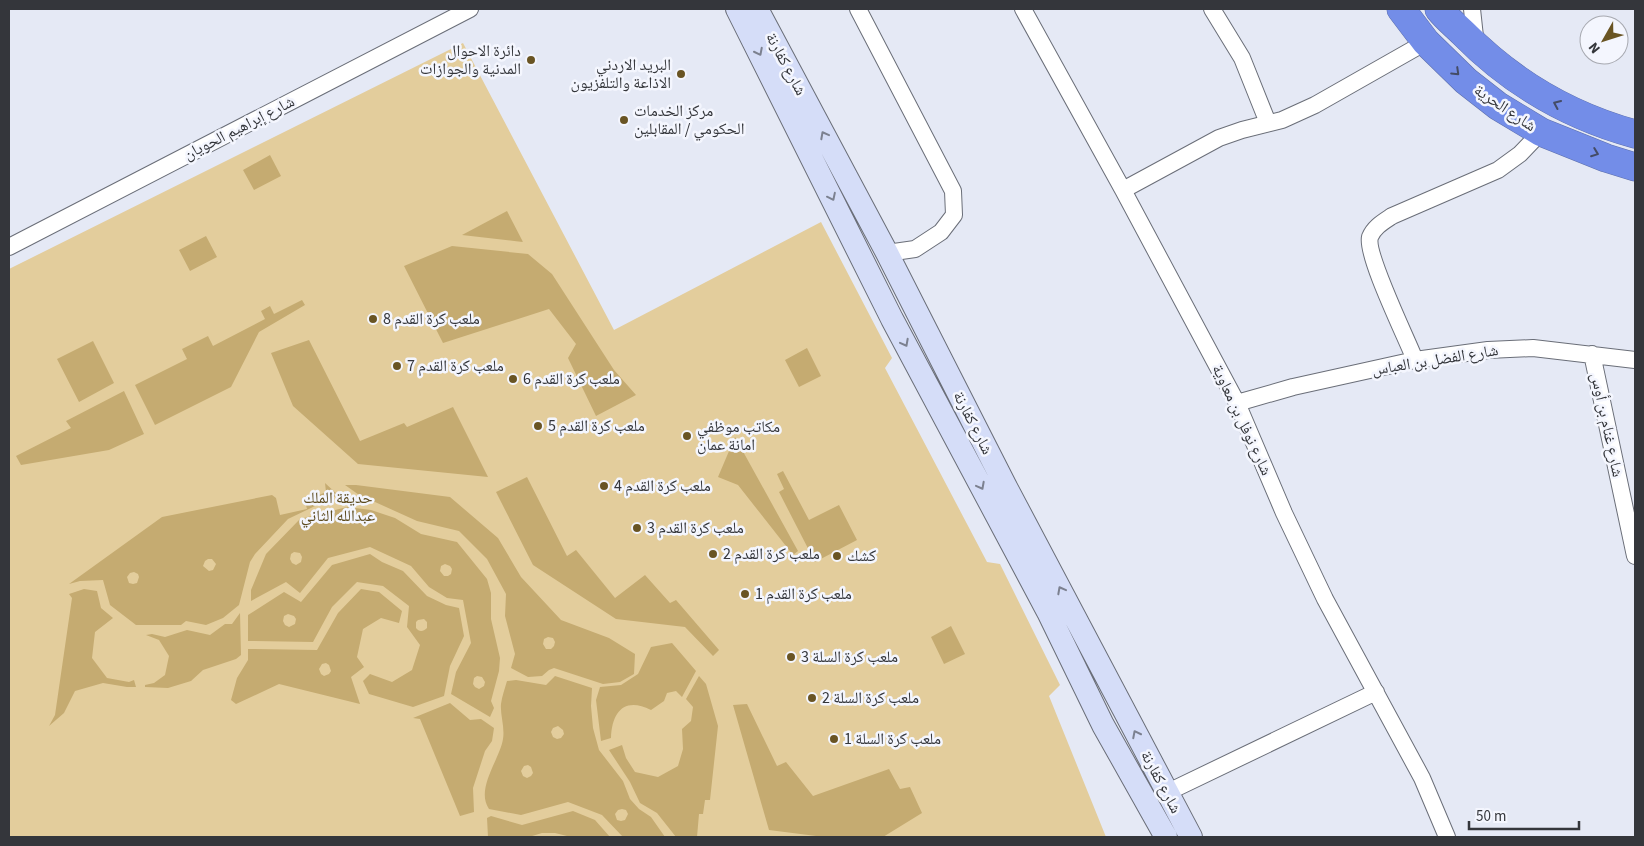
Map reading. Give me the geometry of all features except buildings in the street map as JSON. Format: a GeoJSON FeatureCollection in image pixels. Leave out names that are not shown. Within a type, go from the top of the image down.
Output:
{"type":"FeatureCollection","features":[{"type":"Feature","properties":{"kind":"highway","name":"شارع الحرية"},"geometry":{"type":"LineString","coordinates":[[1401,9],[1426,42],[1466,81],[1498,106],[1541,132],[1606,158],[1635,167]]}},
{"type":"Feature","properties":{"kind":"highway","name":"شارع الحرية"},"geometry":{"type":"LineString","coordinates":[[1439,9],[1476,46],[1513,76],[1547,99],[1611,127],[1635,134]]}},
{"type":"Feature","properties":{"kind":"street","name":"شارع إبراهيم الحويان"},"geometry":{"type":"LineString","coordinates":[[9,247],[470,9]]}},
{"type":"Feature","properties":{"kind":"street","name":"شارع كفارنة"},"geometry":{"type":"LineString","coordinates":[[737,9],[896,325],[1048,612],[1103,725],[1166,837]]}},
{"type":"Feature","properties":{"kind":"street","name":"شارع كفارنة"},"geometry":{"type":"LineString","coordinates":[[757,9],[887,253],[1005,485],[1081,627],[1166,793],[1191,837]]}},
{"type":"Feature","properties":{"kind":"street"},"geometry":{"type":"LineString","coordinates":[[858,9],[953,191],[954,215],[941,232],[915,249],[887,253]]}},
{"type":"Feature","properties":{"kind":"street","name":"شارع نوفل بن معاوية"},"geometry":{"type":"LineString","coordinates":[[1022,9],[1123,190],[1237,403],[1284,513],[1325,600],[1422,778],[1447,837]]}},
{"type":"Feature","properties":{"kind":"street"},"geometry":{"type":"LineString","coordinates":[[1212,9],[1242,58],[1268,123]]}},
{"type":"Feature","properties":{"kind":"street"},"geometry":{"type":"LineString","coordinates":[[1472,9],[1476,46]]}},
{"type":"Feature","properties":{"kind":"street"},"geometry":{"type":"LineString","coordinates":[[1123,190],[1219,138],[1282,120],[1315,105],[1426,42]]}},
{"type":"Feature","properties":{"kind":"street"},"geometry":{"type":"LineString","coordinates":[[1415,360],[1376,268],[1369,248],[1370,238],[1378,225],[1392,216],[1498,170],[1520,154],[1541,132]]}},
{"type":"Feature","properties":{"kind":"street","name":"شارع الفضل بن العباس"},"geometry":{"type":"LineString","coordinates":[[1237,403],[1293,387],[1415,360],[1488,350],[1533,348],[1635,360]]}},
{"type":"Feature","properties":{"kind":"street","name":"شارع غنام بن أوس"},"geometry":{"type":"LineString","coordinates":[[1592,354],[1635,556]]}},
{"type":"Feature","properties":{"kind":"street"},"geometry":{"type":"LineString","coordinates":[[1166,793],[1376,692]]}},
{"type":"Feature","properties":{"kind":"green space","name":"حديقة الملك عبدالله الثاني"},"geometry":{"type":"Polygon","coordinates":[[[463,43],[614,330],[821,222],[892,358],[885,368],[987,562],[1000,564],[1060,685],[1049,696],[1106,837],[9,837],[9,269],[463,43]]]}},
{"type":"Feature","properties":{"kind":"shaded area"},"geometry":{"type":"Polygon","coordinates":[[[270,155],[281,176],[254,190],[243,170],[270,155]]]}},
{"type":"Feature","properties":{"kind":"shaded area"},"geometry":{"type":"Polygon","coordinates":[[[507,211],[523,242],[462,235],[507,211]]]}},
{"type":"Feature","properties":{"kind":"shaded area"},"geometry":{"type":"Polygon","coordinates":[[[206,236],[217,257],[190,271],[179,250],[206,236]]]}},
{"type":"Feature","properties":{"kind":"shaded area"},"geometry":{"type":"Polygon","coordinates":[[[452,246],[528,254],[552,274],[614,370],[636,395],[596,416],[568,358],[576,344],[549,309],[443,343],[404,266],[452,246]]]}},
{"type":"Feature","properties":{"kind":"shaded area"},"geometry":{"type":"Polygon","coordinates":[[[302,300],[305,305],[259,332],[231,387],[155,425],[135,385],[187,359],[182,349],[208,336],[213,346],[265,319],[261,311],[270,306],[274,314],[302,300]]]}},
{"type":"Feature","properties":{"kind":"shaded area"},"geometry":{"type":"Polygon","coordinates":[[[309,340],[360,441],[404,423],[407,427],[453,407],[488,477],[358,464],[293,406],[271,353],[309,340]]]}},
{"type":"Feature","properties":{"kind":"shaded area"},"geometry":{"type":"Polygon","coordinates":[[[93,341],[114,383],[79,402],[57,359],[93,341]]]}},
{"type":"Feature","properties":{"kind":"shaded area"},"geometry":{"type":"Polygon","coordinates":[[[807,348],[821,376],[799,387],[785,360],[807,348]]]}},
{"type":"Feature","properties":{"kind":"shaded area"},"geometry":{"type":"Polygon","coordinates":[[[124,391],[144,434],[109,450],[21,465],[16,456],[71,428],[66,421],[124,391]]]}},
{"type":"Feature","properties":{"kind":"shaded area"},"geometry":{"type":"Polygon","coordinates":[[[735,437],[798,551],[793,555],[738,485],[718,477],[735,437]]]}},
{"type":"Feature","properties":{"kind":"shaded area"},"geometry":{"type":"Polygon","coordinates":[[[783,471],[809,520],[839,505],[857,540],[815,562],[779,492],[784,489],[777,474],[783,471]]]}},
{"type":"Feature","properties":{"kind":"shaded area"},"geometry":{"type":"Polygon","coordinates":[[[527,477],[567,556],[576,550],[615,598],[645,575],[670,603],[676,600],[719,650],[713,656],[685,627],[616,619],[533,565],[496,492],[527,477]]]}},
{"type":"Feature","properties":{"kind":"shaded area"},"geometry":{"type":"Polygon","coordinates":[[[325,483],[338,495],[288,519],[255,554],[250,562],[239,605],[223,618],[206,625],[186,621],[181,625],[136,625],[110,605],[103,580],[80,581],[69,584],[162,517],[272,495],[276,498],[280,515],[307,509],[305,501],[326,492],[325,483]],[[208,559],[203,566],[209,571],[213,570],[216,564],[212,559],[208,559]],[[134,572],[130,573],[127,577],[129,583],[137,583],[139,577],[134,572]]]}},
{"type":"Feature","properties":{"kind":"shaded area"},"geometry":{"type":"Polygon","coordinates":[[[345,485],[450,497],[498,538],[521,577],[561,620],[609,638],[635,654],[634,674],[620,682],[603,684],[554,668],[542,676],[528,677],[511,668],[515,654],[505,616],[506,594],[487,559],[459,531],[417,521],[375,502],[369,502],[345,485]],[[548,637],[544,639],[543,644],[546,649],[551,649],[554,646],[553,638],[548,637]]]}},
{"type":"Feature","properties":{"kind":"shaded area"},"geometry":{"type":"Polygon","coordinates":[[[347,507],[371,510],[395,518],[421,534],[457,542],[487,579],[491,593],[491,619],[500,658],[499,671],[491,701],[494,708],[490,717],[451,694],[456,672],[471,643],[463,600],[447,598],[429,587],[411,566],[370,547],[328,558],[300,593],[286,582],[251,601],[251,590],[266,554],[300,519],[347,507]],[[294,552],[291,554],[290,559],[296,565],[301,562],[302,557],[300,553],[294,552]],[[445,564],[441,566],[440,571],[444,576],[451,574],[452,569],[450,566],[445,564]],[[477,676],[474,678],[473,684],[475,687],[479,689],[484,686],[485,682],[482,677],[477,676]]]}},
{"type":"Feature","properties":{"kind":"shaded area"},"geometry":{"type":"Polygon","coordinates":[[[370,554],[382,562],[403,571],[427,596],[446,605],[459,608],[464,636],[450,666],[444,696],[413,707],[369,694],[363,681],[370,674],[392,682],[412,670],[420,645],[407,627],[409,606],[383,586],[357,582],[332,607],[313,642],[248,641],[248,615],[284,592],[301,602],[332,565],[370,554]],[[288,614],[284,616],[283,621],[289,627],[295,624],[296,619],[288,614]],[[424,619],[416,622],[416,628],[420,631],[427,628],[427,622],[424,619]]]}},
{"type":"Feature","properties":{"kind":"shaded area"},"geometry":{"type":"Polygon","coordinates":[[[84,589],[97,591],[101,608],[113,618],[95,632],[92,658],[107,678],[129,682],[134,680],[136,687],[103,683],[75,691],[64,713],[49,726],[55,715],[72,598],[69,594],[84,589]]]}},
{"type":"Feature","properties":{"kind":"shaded area"},"geometry":{"type":"Polygon","coordinates":[[[361,589],[379,592],[402,611],[399,623],[381,618],[363,629],[357,657],[364,667],[351,677],[360,704],[279,684],[236,704],[231,700],[237,678],[248,660],[248,649],[317,650],[338,613],[361,589]],[[326,663],[322,664],[319,669],[324,676],[331,671],[326,663]]]}},
{"type":"Feature","properties":{"kind":"shaded area"},"geometry":{"type":"Polygon","coordinates":[[[240,613],[241,655],[236,659],[203,670],[191,681],[168,688],[145,687],[145,685],[154,683],[165,675],[169,656],[159,640],[146,635],[152,634],[165,637],[187,630],[210,635],[225,624],[232,624],[240,613]]]}},
{"type":"Feature","properties":{"kind":"shaded area"},"geometry":{"type":"Polygon","coordinates":[[[951,626],[965,654],[944,664],[931,637],[951,626]]]}},
{"type":"Feature","properties":{"kind":"shaded area"},"geometry":{"type":"Polygon","coordinates":[[[672,643],[696,671],[682,697],[676,691],[667,693],[664,701],[651,710],[642,706],[627,706],[617,714],[614,720],[611,738],[601,741],[596,700],[600,687],[621,685],[638,674],[651,647],[672,643]]]}},
{"type":"Feature","properties":{"kind":"shaded area"},"geometry":{"type":"Polygon","coordinates":[[[555,676],[592,688],[593,728],[599,750],[623,781],[630,799],[639,809],[651,817],[665,837],[623,837],[602,815],[568,802],[521,815],[489,809],[485,801],[486,783],[503,739],[501,704],[507,681],[516,680],[546,685],[555,676]],[[558,726],[553,728],[551,732],[553,737],[557,739],[561,738],[564,734],[563,730],[558,726]],[[528,765],[524,766],[521,771],[523,776],[527,778],[533,773],[531,767],[528,765]],[[618,810],[615,814],[617,820],[625,820],[628,814],[626,810],[618,810]]]}},
{"type":"Feature","properties":{"kind":"shaded area"},"geometry":{"type":"Polygon","coordinates":[[[699,676],[706,684],[718,726],[710,800],[705,800],[703,814],[699,814],[697,837],[676,837],[657,813],[640,803],[630,782],[609,750],[622,745],[626,758],[635,772],[658,777],[678,766],[683,749],[682,729],[691,721],[693,707],[686,699],[699,676]]]}},
{"type":"Feature","properties":{"kind":"shaded area"},"geometry":{"type":"Polygon","coordinates":[[[450,703],[470,720],[481,719],[494,728],[492,741],[485,751],[473,788],[474,812],[460,816],[420,719],[413,718],[450,703]]]}},
{"type":"Feature","properties":{"kind":"shaded area"},"geometry":{"type":"Polygon","coordinates":[[[747,704],[777,766],[786,762],[813,796],[889,769],[900,789],[910,787],[922,813],[883,837],[824,837],[769,830],[733,705],[747,704]]]}},
{"type":"Feature","properties":{"kind":"shaded area"},"geometry":{"type":"Polygon","coordinates":[[[573,811],[595,820],[610,837],[571,837],[555,833],[542,833],[529,837],[488,837],[487,818],[491,816],[522,825],[573,811]]]}},
{"type":"Feature","properties":{"kind":"place","name":"دائرة الاحوال المدنية والجوازات"},"geometry":{"type":"Point","coordinates":[531,60]}},
{"type":"Feature","properties":{"kind":"place","name":"البريد الاردني الاذاعة والتلفزيون"},"geometry":{"type":"Point","coordinates":[681,74]}},
{"type":"Feature","properties":{"kind":"place","name":"مركز الخدمات الحكومي / المقابلين"},"geometry":{"type":"Point","coordinates":[624,120]}},
{"type":"Feature","properties":{"kind":"place","name":"ملعب كرة القدم 8"},"geometry":{"type":"Point","coordinates":[373,319]}},
{"type":"Feature","properties":{"kind":"place","name":"ملعب كرة القدم 7"},"geometry":{"type":"Point","coordinates":[397,366]}},
{"type":"Feature","properties":{"kind":"place","name":"ملعب كرة القدم 6"},"geometry":{"type":"Point","coordinates":[513,379]}},
{"type":"Feature","properties":{"kind":"place","name":"ملعب كرة القدم 5"},"geometry":{"type":"Point","coordinates":[538,426]}},
{"type":"Feature","properties":{"kind":"place","name":"مكاتب موظفي امانة عمان"},"geometry":{"type":"Point","coordinates":[687,436]}},
{"type":"Feature","properties":{"kind":"place","name":"ملعب كرة القدم 4"},"geometry":{"type":"Point","coordinates":[604,486]}},
{"type":"Feature","properties":{"kind":"place","name":"ملعب كرة القدم 3"},"geometry":{"type":"Point","coordinates":[637,528]}},
{"type":"Feature","properties":{"kind":"place","name":"ملعب كرة القدم 2"},"geometry":{"type":"Point","coordinates":[713,554]}},
{"type":"Feature","properties":{"kind":"place","name":"كشك"},"geometry":{"type":"Point","coordinates":[837,556]}},
{"type":"Feature","properties":{"kind":"place","name":"ملعب كرة القدم 1"},"geometry":{"type":"Point","coordinates":[745,594]}},
{"type":"Feature","properties":{"kind":"place","name":"ملعب كرة السلة 3"},"geometry":{"type":"Point","coordinates":[791,657]}},
{"type":"Feature","properties":{"kind":"place","name":"ملعب كرة السلة 2"},"geometry":{"type":"Point","coordinates":[812,698]}},
{"type":"Feature","properties":{"kind":"place","name":"ملعب كرة السلة 1"},"geometry":{"type":"Point","coordinates":[834,739]}}]}
